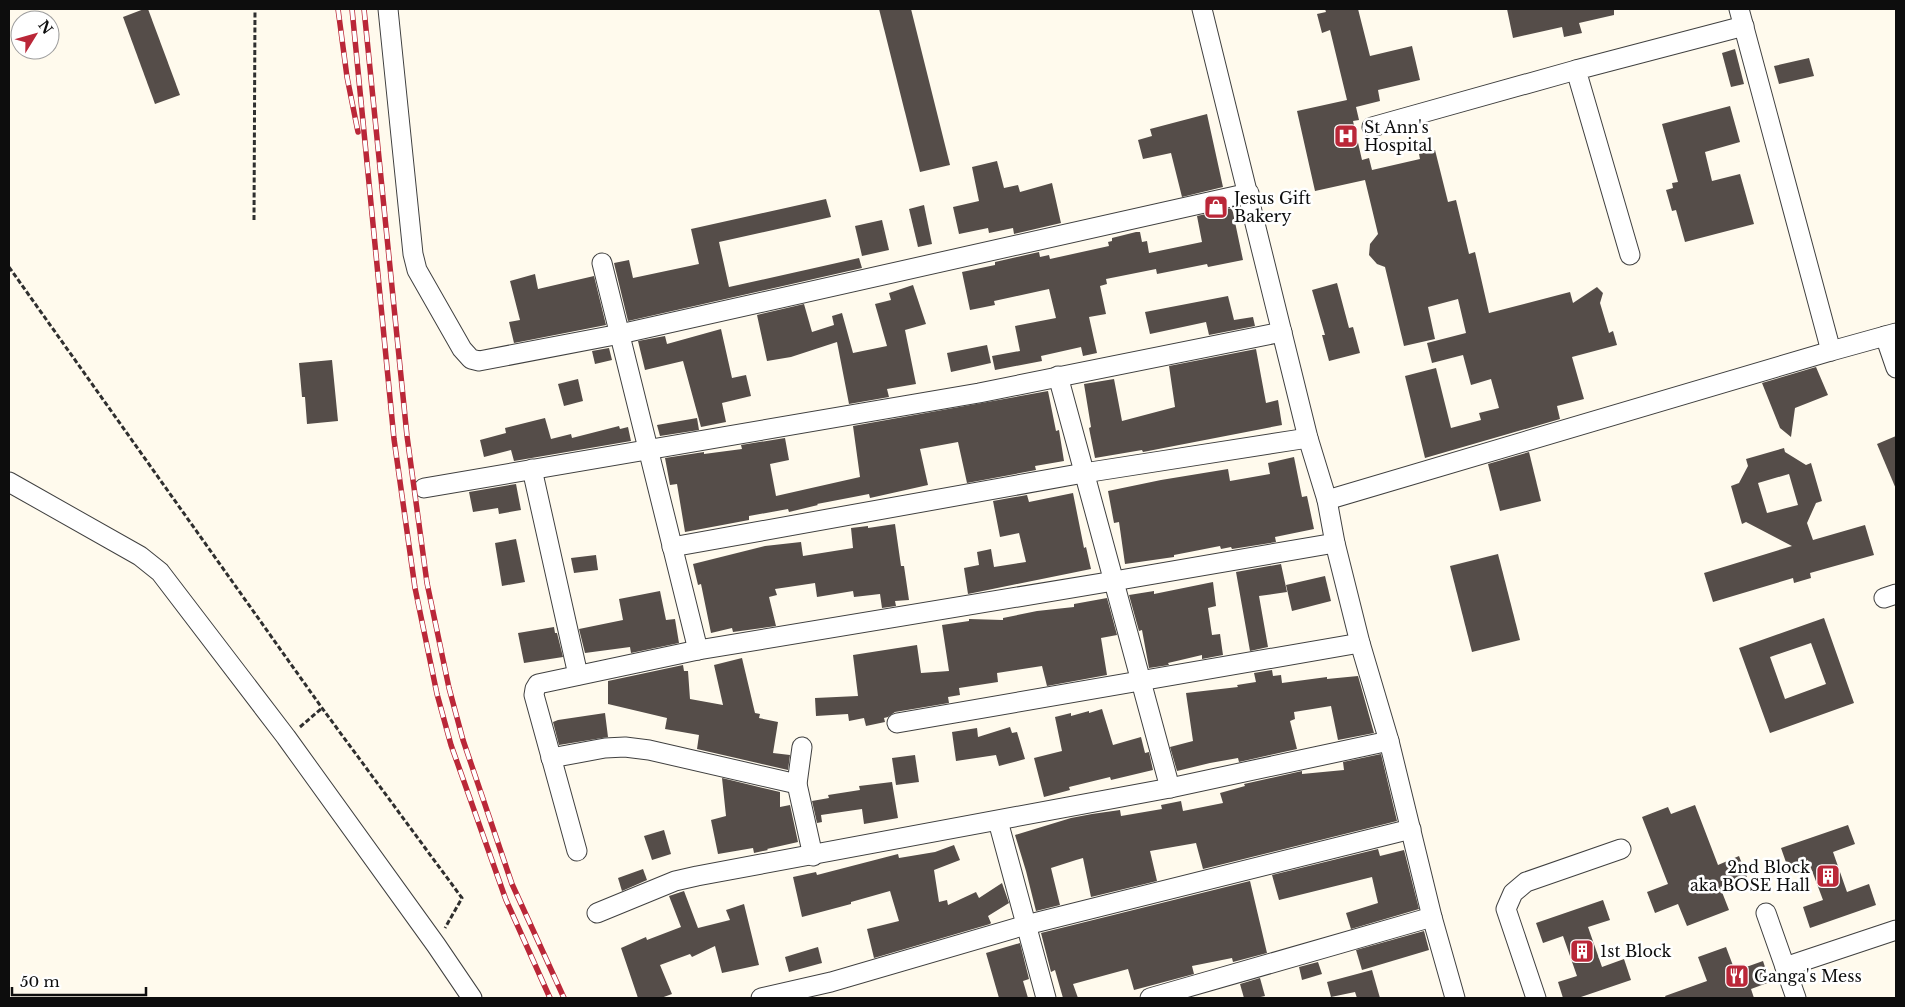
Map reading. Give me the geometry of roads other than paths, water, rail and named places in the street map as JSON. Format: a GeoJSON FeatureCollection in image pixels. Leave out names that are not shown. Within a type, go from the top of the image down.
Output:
{"type":"FeatureCollection","features":[{"type":"Feature","properties":{"kind":"street"},"geometry":{"type":"LineString","coordinates":[[388,9],[413,254],[418,270],[462,349],[471,359],[479,361],[620,334],[1249,192]]}},
{"type":"Feature","properties":{"kind":"street"},"geometry":{"type":"LineString","coordinates":[[1202,9],[1249,192],[1308,438],[1327,500],[1335,543],[1360,643],[1389,741],[1432,916],[1455,998]]}},
{"type":"Feature","properties":{"kind":"street"},"geometry":{"type":"LineString","coordinates":[[1372,127],[1576,70],[1742,18],[1831,351]]}},
{"type":"Feature","properties":{"kind":"street"},"geometry":{"type":"LineString","coordinates":[[1576,70],[1630,255]]}},
{"type":"Feature","properties":{"kind":"street"},"geometry":{"type":"LineString","coordinates":[[602,263],[698,650]]}},
{"type":"Feature","properties":{"kind":"street"},"geometry":{"type":"LineString","coordinates":[[424,488],[979,393],[1282,332]]}},
{"type":"Feature","properties":{"kind":"street"},"geometry":{"type":"LineString","coordinates":[[1327,500],[1890,334],[1896,368]]}},
{"type":"Feature","properties":{"kind":"street"},"geometry":{"type":"LineString","coordinates":[[1058,376],[1170,788]]}},
{"type":"Feature","properties":{"kind":"street"},"geometry":{"type":"LineString","coordinates":[[672,547],[1084,472],[1308,438]]}},
{"type":"Feature","properties":{"kind":"street"},"geometry":{"type":"LineString","coordinates":[[532,469],[578,675]]}},
{"type":"Feature","properties":{"kind":"street"},"geometry":{"type":"LineString","coordinates":[[9,482],[140,556],[160,572],[286,738],[436,945],[472,998]]}},
{"type":"Feature","properties":{"kind":"street"},"geometry":{"type":"LineString","coordinates":[[577,851],[534,695],[538,684],[698,650],[1335,543]]}},
{"type":"Feature","properties":{"kind":"street"},"geometry":{"type":"LineString","coordinates":[[897,723],[1360,643]]}},
{"type":"Feature","properties":{"kind":"street"},"geometry":{"type":"LineString","coordinates":[[597,913],[675,881],[1170,788],[1389,741]]}},
{"type":"Feature","properties":{"kind":"street"},"geometry":{"type":"LineString","coordinates":[[551,758],[605,748],[625,747],[649,750],[797,784]]}},
{"type":"Feature","properties":{"kind":"street"},"geometry":{"type":"LineString","coordinates":[[802,747],[797,784],[813,856]]}},
{"type":"Feature","properties":{"kind":"street"},"geometry":{"type":"LineString","coordinates":[[998,820],[1046,998]]}},
{"type":"Feature","properties":{"kind":"street"},"geometry":{"type":"LineString","coordinates":[[761,998],[833,990],[1026,925],[1411,829]]}},
{"type":"Feature","properties":{"kind":"street"},"geometry":{"type":"LineString","coordinates":[[1536,998],[1506,908],[1513,893],[1526,882],[1621,850]]}},
{"type":"Feature","properties":{"kind":"street"},"geometry":{"type":"LineString","coordinates":[[1766,912],[1796,998]]}},
{"type":"Feature","properties":{"kind":"street"},"geometry":{"type":"LineString","coordinates":[[1150,998],[1432,916]]}},
{"type":"Feature","properties":{"kind":"street"},"geometry":{"type":"LineString","coordinates":[[1785,966],[1896,930]]}},
{"type":"Feature","properties":{"kind":"railway"},"geometry":{"type":"LineString","coordinates":[[338,9],[347,77],[358,132]]}},
{"type":"Feature","properties":{"kind":"railway"},"geometry":{"type":"LineString","coordinates":[[352,9],[394,439],[415,588],[437,694],[451,745],[506,900],[550,998]]}},
{"type":"Feature","properties":{"kind":"railway"},"geometry":{"type":"LineString","coordinates":[[364,9],[407,436],[427,583],[449,688],[463,740],[512,884],[564,998]]}},
{"type":"Feature","properties":{"kind":"place","name":"St Ann's Hospital"},"geometry":{"type":"Point","coordinates":[1346,136]}},
{"type":"Feature","properties":{"kind":"place","name":"Jesus Gift Bakery"},"geometry":{"type":"Point","coordinates":[1216,207]}},
{"type":"Feature","properties":{"kind":"place","name":"2nd Block aka BOSE Hall"},"geometry":{"type":"Point","coordinates":[1828,876]}},
{"type":"Feature","properties":{"kind":"place","name":"1st Block"},"geometry":{"type":"Point","coordinates":[1582,951]}},
{"type":"Feature","properties":{"kind":"place","name":"Ganga's Mess"},"geometry":{"type":"Point","coordinates":[1737,976]}}]}
